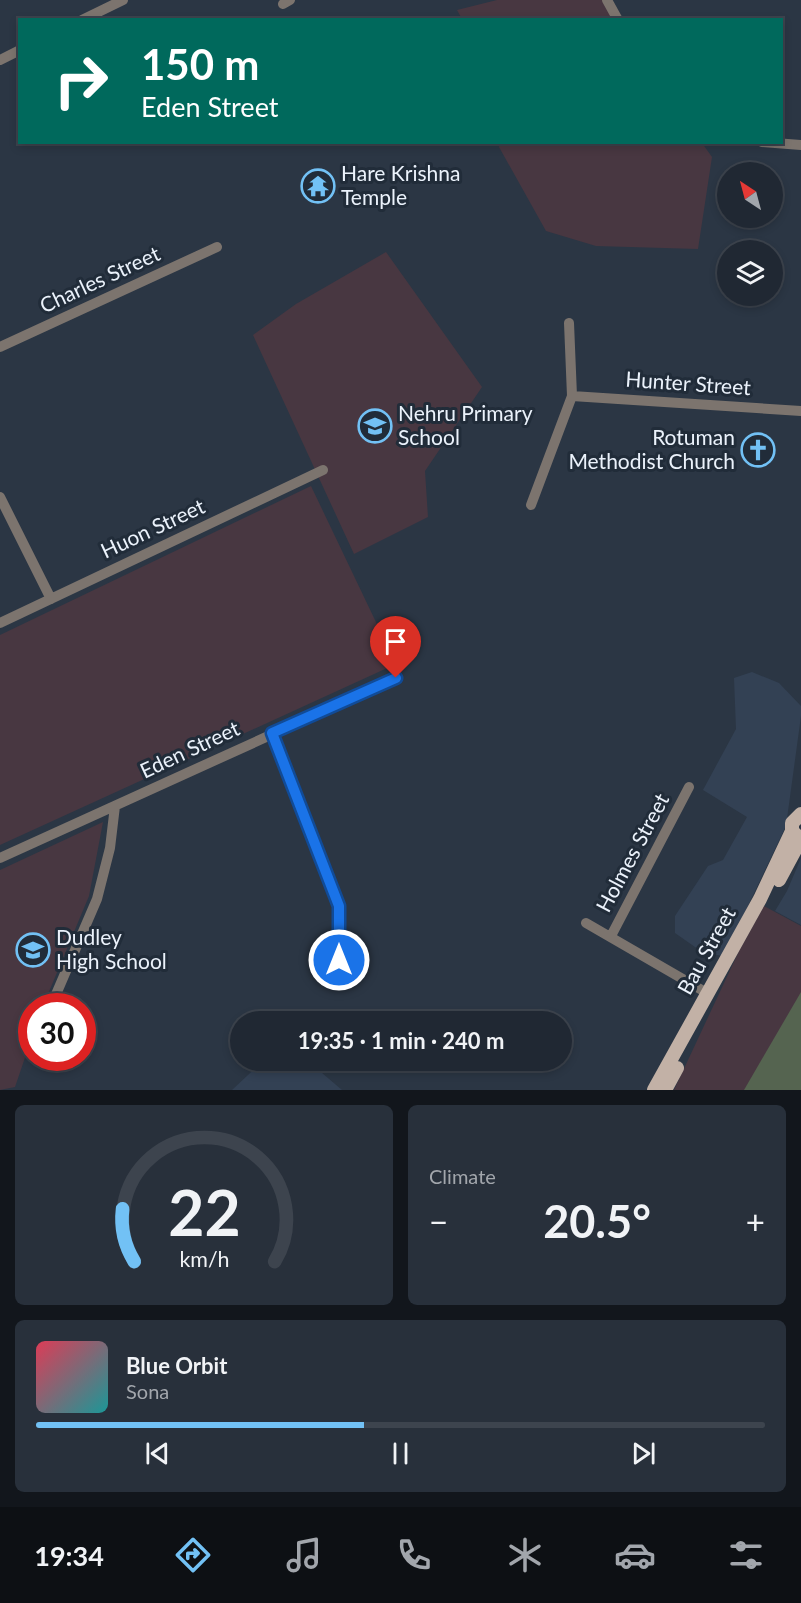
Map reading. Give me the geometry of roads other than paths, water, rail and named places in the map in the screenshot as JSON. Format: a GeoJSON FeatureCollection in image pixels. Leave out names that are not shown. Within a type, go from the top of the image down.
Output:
{"type":"FeatureCollection","features":[{"type":"Feature","properties":{"kind":"main road"},"geometry":{"type":"LineString","coordinates":[[798,836],[794,819],[801,814]]}},
{"type":"Feature","properties":{"kind":"main road","name":"Bau Street"},"geometry":{"type":"LineString","coordinates":[[654,1090],[760,899],[798,836]]}},
{"type":"Feature","properties":{"kind":"main road","name":"Bau Street"},"geometry":{"type":"LineString","coordinates":[[665,1090],[798,836]]}},
{"type":"Feature","properties":{"kind":"street"},"geometry":{"type":"LineString","coordinates":[[86,18],[123,0]]}},
{"type":"Feature","properties":{"kind":"street"},"geometry":{"type":"LineString","coordinates":[[607,0],[617,18]]}},
{"type":"Feature","properties":{"kind":"street"},"geometry":{"type":"LineString","coordinates":[[0,60],[18,51]]}},
{"type":"Feature","properties":{"kind":"street"},"geometry":{"type":"LineString","coordinates":[[783,144],[801,145]]}},
{"type":"Feature","properties":{"kind":"street","name":"Charles Street"},"geometry":{"type":"LineString","coordinates":[[0,347],[217,247]]}},
{"type":"Feature","properties":{"kind":"street"},"geometry":{"type":"LineString","coordinates":[[531,506],[572,396],[569,323]]}},
{"type":"Feature","properties":{"kind":"street","name":"Hunter Street"},"geometry":{"type":"LineString","coordinates":[[572,396],[801,411]]}},
{"type":"Feature","properties":{"kind":"street","name":"Huon Street"},"geometry":{"type":"LineString","coordinates":[[0,623],[323,470]]}},
{"type":"Feature","properties":{"kind":"street"},"geometry":{"type":"LineString","coordinates":[[0,497],[51,598]]}},
{"type":"Feature","properties":{"kind":"street","name":"Eden Street"},"geometry":{"type":"LineString","coordinates":[[0,858],[396,678]]}},
{"type":"Feature","properties":{"kind":"street"},"geometry":{"type":"LineString","coordinates":[[272,733],[339,906],[339,978]]}},
{"type":"Feature","properties":{"kind":"street","name":"Holmes Street"},"geometry":{"type":"LineString","coordinates":[[611,936],[689,787]]}},
{"type":"Feature","properties":{"kind":"street"},"geometry":{"type":"LineString","coordinates":[[57,993],[97,899],[110,848],[115,806]]}},
{"type":"Feature","properties":{"kind":"street"},"geometry":{"type":"LineString","coordinates":[[586,923],[707,993]]}},
{"type":"Feature","properties":{"kind":"place","name":"Hare Krishna Temple"},"geometry":{"type":"Point","coordinates":[318,186]}},
{"type":"Feature","properties":{"kind":"place","name":"Nehru Primary School"},"geometry":{"type":"Point","coordinates":[375,426]}},
{"type":"Feature","properties":{"kind":"place","name":"Rotuman Methodist Church"},"geometry":{"type":"Point","coordinates":[758,450]}},
{"type":"Feature","properties":{"kind":"place","name":"Dudley High School"},"geometry":{"type":"Point","coordinates":[33,950]}}]}
